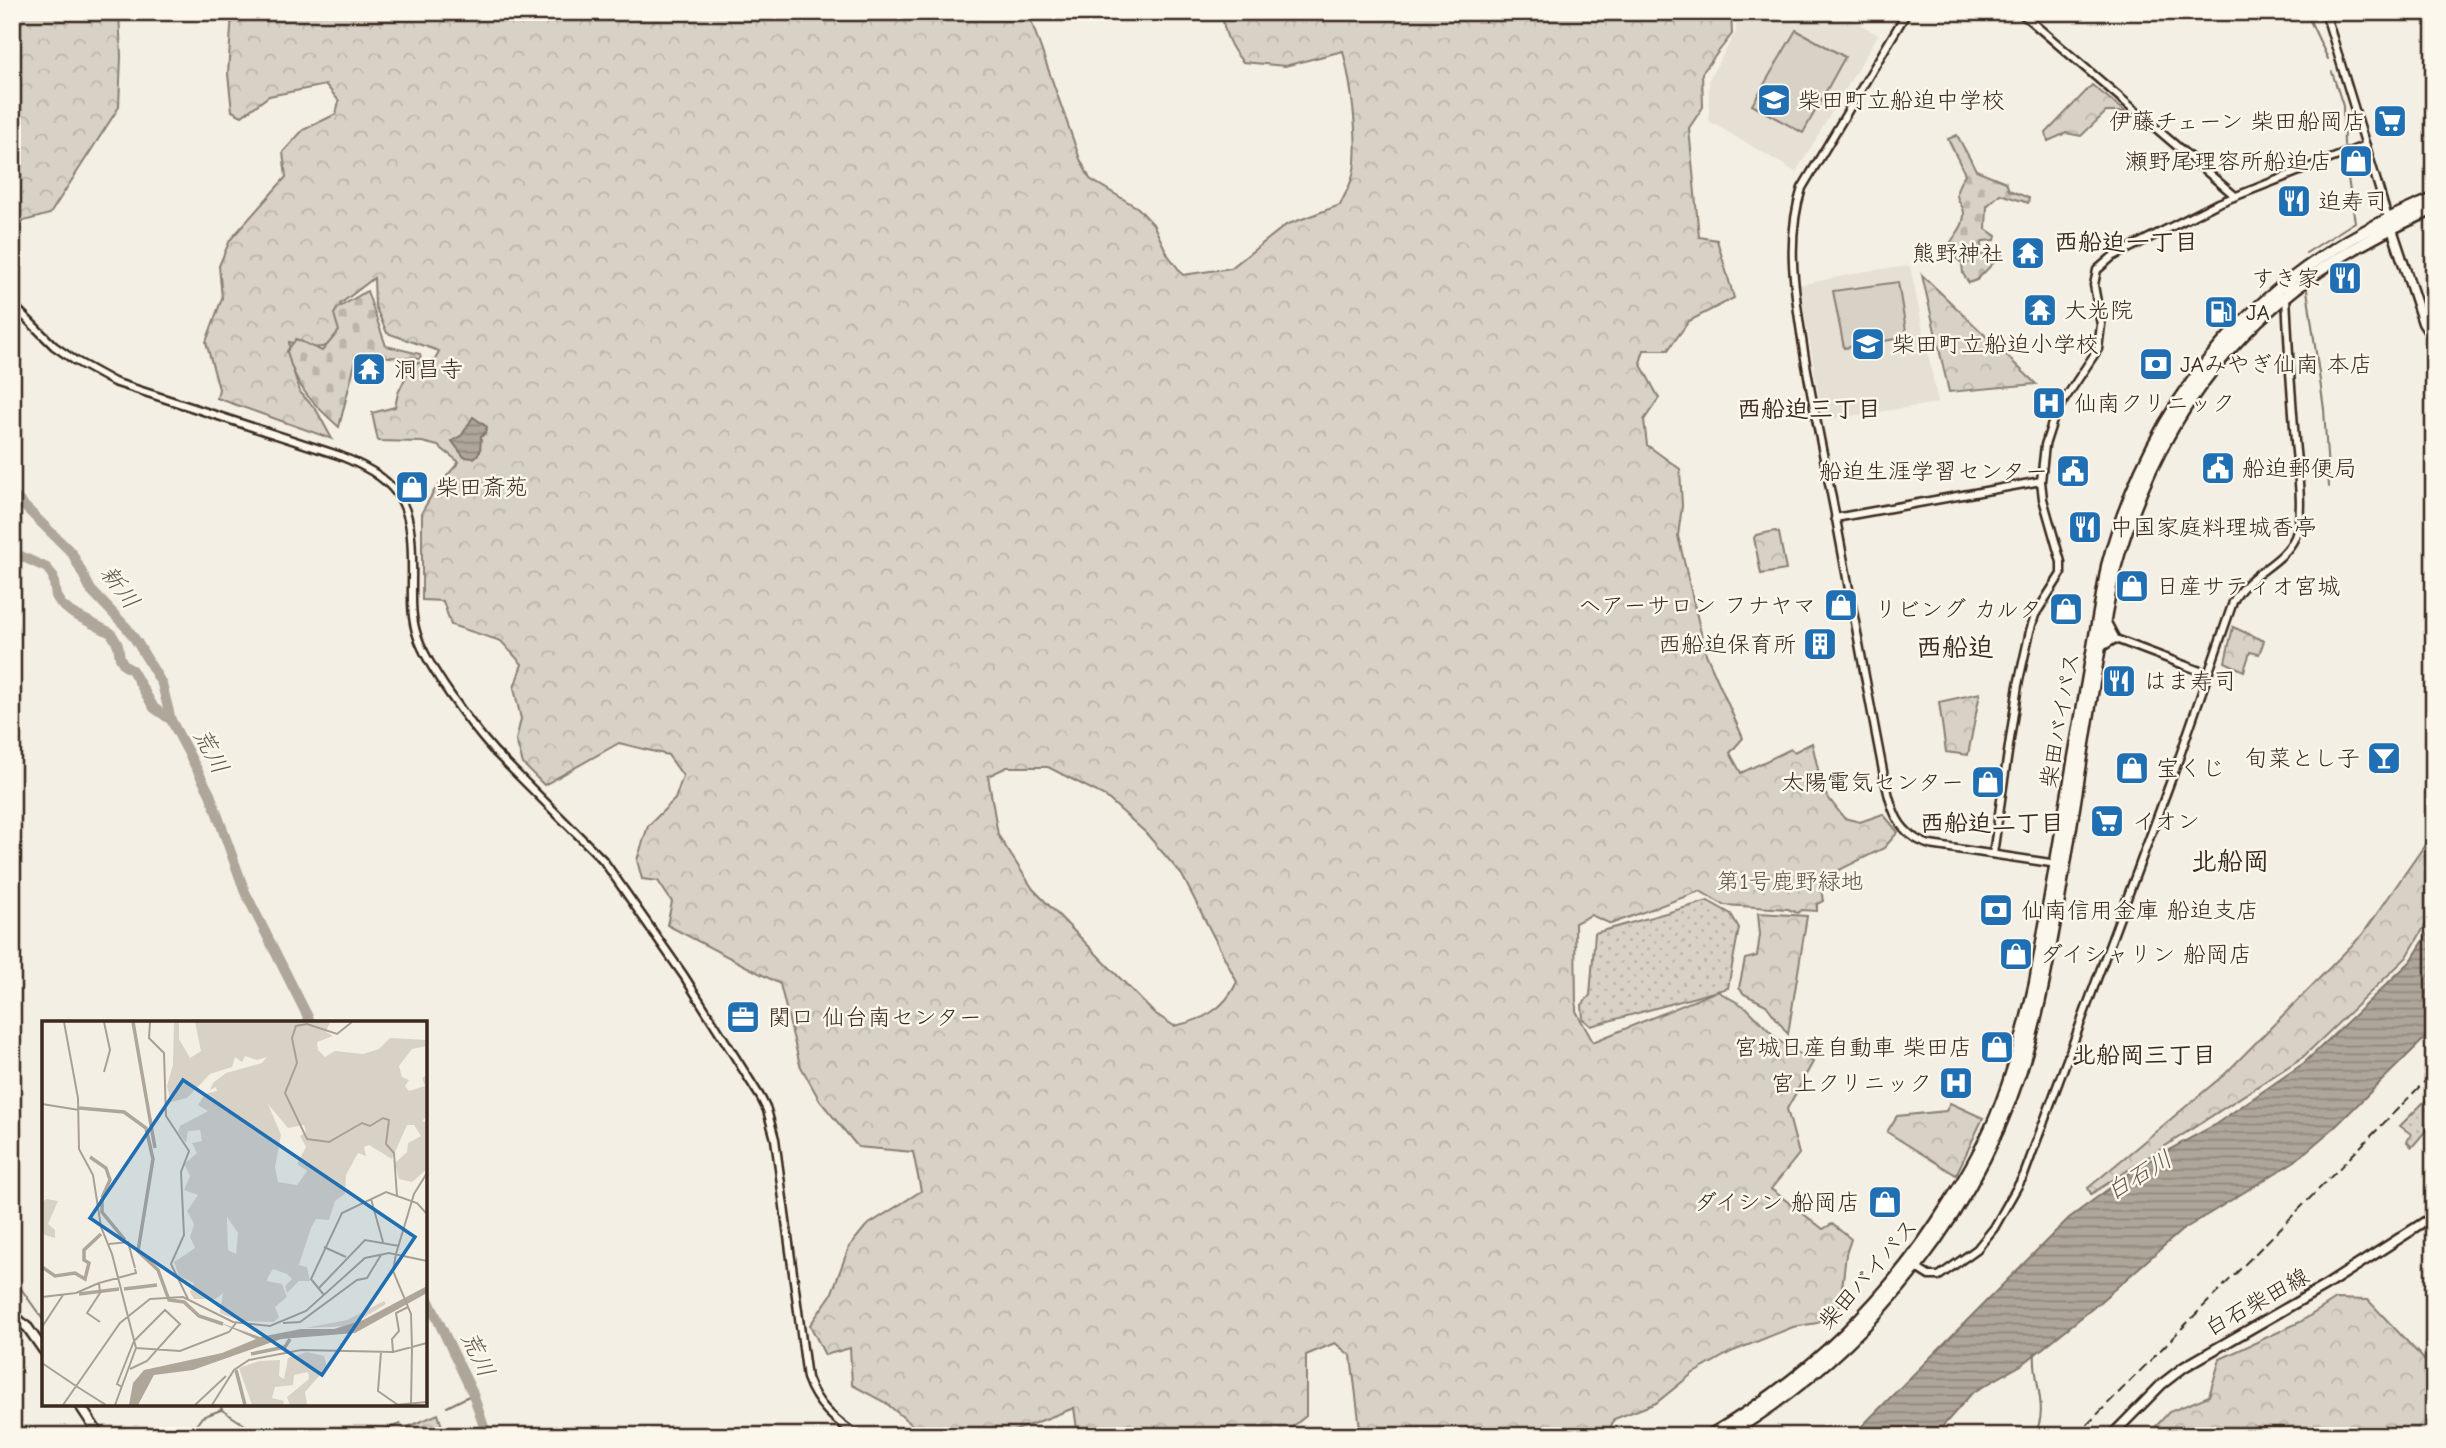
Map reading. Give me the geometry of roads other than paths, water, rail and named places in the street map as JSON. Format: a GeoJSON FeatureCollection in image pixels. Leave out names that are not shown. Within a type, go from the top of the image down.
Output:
{"type":"FeatureCollection","features":[{"type":"Feature","properties":{"kind":"highway","name":"柴田バイパス"},"geometry":{"type":"LineString","coordinates":[[2060,865],[2113,572],[2148,473],[2173,426],[2200,385],[2231,347],[2286,294],[2390,223],[2434,199]]}},
{"type":"Feature","properties":{"kind":"highway","name":"柴田バイパス"},"geometry":{"type":"LineString","coordinates":[[1725,1436],[1780,1400],[1868,1324],[1968,1190],[2013,1093],[2038,1009],[2107,566],[2122,515],[2150,448],[2197,374],[2241,323],[2303,269],[2334,248],[2390,223],[2434,209]]}},
{"type":"Feature","properties":{"kind":"highway"},"geometry":{"type":"LineString","coordinates":[[2100,646],[2113,638],[2104,621]]}},
{"type":"Feature","properties":{"kind":"highway","name":"柴田バイパス"},"geometry":{"type":"LineString","coordinates":[[1709,1436],[1764,1401],[1814,1362],[1913,1266]]}},
{"type":"Feature","properties":{"kind":"main road"},"geometry":{"type":"LineString","coordinates":[[2390,223],[2419,314],[2434,340]]}},
{"type":"Feature","properties":{"kind":"main road","name":"白石柴田線"},"geometry":{"type":"LineString","coordinates":[[2111,1436],[2162,1384],[2184,1367],[2330,1284],[2434,1216]]}},
{"type":"Feature","properties":{"kind":"main road"},"geometry":{"type":"LineString","coordinates":[[12,1314],[28,1328],[42,1348]]}},
{"type":"Feature","properties":{"kind":"main road"},"geometry":{"type":"LineString","coordinates":[[80,1406],[100,1436]]}},
{"type":"Feature","properties":{"kind":"street"},"geometry":{"type":"LineString","coordinates":[[1907,12],[1802,188],[1792,227],[1795,297],[1813,411],[1894,813],[1905,831],[1918,841],[1930,845],[2060,865]]}},
{"type":"Feature","properties":{"kind":"street"},"geometry":{"type":"LineString","coordinates":[[2020,12],[2234,195]]}},
{"type":"Feature","properties":{"kind":"street"},"geometry":{"type":"LineString","coordinates":[[2325,12],[2390,223]]}},
{"type":"Feature","properties":{"kind":"street"},"geometry":{"type":"LineString","coordinates":[[1993,854],[2000,796],[2027,641],[2035,615],[2061,574],[2061,562],[2047,517],[2041,481],[2045,445],[2055,414],[2098,349],[2101,325],[2094,285],[2099,267],[2141,241],[2234,195],[2280,180],[2366,145]]}},
{"type":"Feature","properties":{"kind":"street"},"geometry":{"type":"LineString","coordinates":[[1913,1266],[1929,1276],[1939,1276],[1977,1249],[1994,1227],[2030,1164],[2236,595],[2289,546],[2297,530],[2298,488],[2286,294]]}},
{"type":"Feature","properties":{"kind":"street"},"geometry":{"type":"LineString","coordinates":[[12,304],[54,346],[114,382],[338,455],[377,474],[397,494],[406,509],[412,536],[414,625],[430,661],[478,733],[603,860],[684,976],[764,1104],[772,1124],[807,1378],[812,1392],[823,1408],[858,1436]]}},
{"type":"Feature","properties":{"kind":"street"},"geometry":{"type":"LineString","coordinates":[[1836,518],[2041,481]]}},
{"type":"Feature","properties":{"kind":"street"},"geometry":{"type":"LineString","coordinates":[[2113,638],[2208,674]]}},
{"type":"Feature","properties":{"kind":"water"},"geometry":{"type":"Polygon","coordinates":[[[473,417],[487,427],[481,437],[480,452],[474,458],[464,457],[452,441],[462,435],[473,417]]]}},
{"type":"Feature","properties":{"kind":"water","name":"白石川"},"geometry":{"type":"Polygon","coordinates":[[[2434,924],[2434,1029],[2336,1126],[2295,1161],[2181,1231],[2093,1308],[2023,1364],[1972,1393],[1934,1436],[1852,1436],[2069,1218],[2141,1165],[2213,1126],[2304,1063],[2411,961],[2434,924]]]}},
{"type":"Feature","properties":{"kind":"waterway"},"geometry":{"type":"LineString","coordinates":[[2306,12],[2328,59]]}},
{"type":"Feature","properties":{"kind":"waterway"},"geometry":{"type":"LineString","coordinates":[[2332,72],[2343,106],[2344,145]]}},
{"type":"Feature","properties":{"kind":"waterway"},"geometry":{"type":"LineString","coordinates":[[2306,253],[2355,222],[2345,160]]}},
{"type":"Feature","properties":{"kind":"waterway"},"geometry":{"type":"LineString","coordinates":[[2307,290],[2324,409],[2329,487]]}},
{"type":"Feature","properties":{"kind":"waterway","name":"新川"},"geometry":{"type":"LineString","coordinates":[[12,494],[72,553],[91,590],[137,642],[162,684],[171,720]]}},
{"type":"Feature","properties":{"kind":"waterway","name":"荒川"},"geometry":{"type":"LineString","coordinates":[[12,552],[47,568],[53,576],[56,596],[61,604],[72,613],[111,633],[125,666],[132,670],[154,708],[171,720],[210,794],[245,892],[310,1021]]}},
{"type":"Feature","properties":{"kind":"waterway"},"geometry":{"type":"LineString","coordinates":[[12,1276],[42,1318]]}},
{"type":"Feature","properties":{"kind":"waterway","name":"荒川"},"geometry":{"type":"LineString","coordinates":[[427,1297],[473,1394],[487,1436]]}},
{"type":"Feature","properties":{"kind":"waterway"},"geometry":{"type":"LineString","coordinates":[[2033,1436],[2038,1427],[2041,1406],[2035,1352]]}},
{"type":"Feature","properties":{"kind":"waterway"},"geometry":{"type":"LineString","coordinates":[[447,1407],[473,1394]]}},
{"type":"Feature","properties":{"kind":"waterway"},"geometry":{"type":"LineString","coordinates":[[221,1406],[222,1410],[248,1427],[335,1436]]}},
{"type":"Feature","properties":{"kind":"waterway"},"geometry":{"type":"LineString","coordinates":[[188,1436],[202,1417],[221,1410]]}},
{"type":"Feature","properties":{"kind":"waterway"},"geometry":{"type":"LineString","coordinates":[[365,1436],[401,1424]]}},
{"type":"Feature","properties":{"kind":"railway"},"geometry":{"type":"LineString","coordinates":[[2076,1436],[2434,1072]]}},
{"type":"Feature","properties":{"kind":"place","name":"柴田町立船迫中学校"},"geometry":{"type":"Point","coordinates":[1774,100]}},
{"type":"Feature","properties":{"kind":"place","name":"伊藤チェーン 柴田船岡店"},"geometry":{"type":"Point","coordinates":[2390,121]}},
{"type":"Feature","properties":{"kind":"place","name":"瀬野尾理容所船迫店"},"geometry":{"type":"Point","coordinates":[2356,161]}},
{"type":"Feature","properties":{"kind":"place","name":"迫寿司"},"geometry":{"type":"Point","coordinates":[2294,201]}},
{"type":"Feature","properties":{"kind":"place","name":"熊野神社"},"geometry":{"type":"Point","coordinates":[2028,253]}},
{"type":"Feature","properties":{"kind":"place","name":"すき家"},"geometry":{"type":"Point","coordinates":[2345,278]}},
{"type":"Feature","properties":{"kind":"place","name":"大光院"},"geometry":{"type":"Point","coordinates":[2040,310]}},
{"type":"Feature","properties":{"kind":"place","name":"JA"},"geometry":{"type":"Point","coordinates":[2221,312]}},
{"type":"Feature","properties":{"kind":"place","name":"柴田町立船迫小学校"},"geometry":{"type":"Point","coordinates":[1868,344]}},
{"type":"Feature","properties":{"kind":"place","name":"JAみやぎ仙南 本店"},"geometry":{"type":"Point","coordinates":[2156,364]}},
{"type":"Feature","properties":{"kind":"place","name":"洞昌寺"},"geometry":{"type":"Point","coordinates":[369,369]}},
{"type":"Feature","properties":{"kind":"place","name":"仙南クリニック"},"geometry":{"type":"Point","coordinates":[2049,403]}},
{"type":"Feature","properties":{"kind":"place","name":"船迫郵便局"},"geometry":{"type":"Point","coordinates":[2218,468]}},
{"type":"Feature","properties":{"kind":"place","name":"船迫生涯学習センター"},"geometry":{"type":"Point","coordinates":[2073,471]}},
{"type":"Feature","properties":{"kind":"place","name":"柴田斎苑"},"geometry":{"type":"Point","coordinates":[412,487]}},
{"type":"Feature","properties":{"kind":"place","name":"中国家庭料理城香亭"},"geometry":{"type":"Point","coordinates":[2085,527]}},
{"type":"Feature","properties":{"kind":"place","name":"日産サティオ宮城"},"geometry":{"type":"Point","coordinates":[2132,586]}},
{"type":"Feature","properties":{"kind":"place","name":"ヘアーサロン フナヤマ"},"geometry":{"type":"Point","coordinates":[1841,605]}},
{"type":"Feature","properties":{"kind":"place","name":"リビング カルタ"},"geometry":{"type":"Point","coordinates":[2066,609]}},
{"type":"Feature","properties":{"kind":"place","name":"西船迫保育所"},"geometry":{"type":"Point","coordinates":[1820,644]}},
{"type":"Feature","properties":{"kind":"place","name":"はま寿司"},"geometry":{"type":"Point","coordinates":[2119,681]}},
{"type":"Feature","properties":{"kind":"place","name":"旬菜とし子"},"geometry":{"type":"Point","coordinates":[2384,758]}},
{"type":"Feature","properties":{"kind":"place","name":"宝くじ"},"geometry":{"type":"Point","coordinates":[2132,768]}},
{"type":"Feature","properties":{"kind":"place","name":"太陽電気センター"},"geometry":{"type":"Point","coordinates":[1988,782]}},
{"type":"Feature","properties":{"kind":"place","name":"イオン"},"geometry":{"type":"Point","coordinates":[2107,821]}},
{"type":"Feature","properties":{"kind":"place","name":"仙南信用金庫 船迫支店"},"geometry":{"type":"Point","coordinates":[1996,910]}},
{"type":"Feature","properties":{"kind":"place","name":"ダイシャリン 船岡店"},"geometry":{"type":"Point","coordinates":[2016,954]}},
{"type":"Feature","properties":{"kind":"place","name":"関口 仙台南センター"},"geometry":{"type":"Point","coordinates":[743,1017]}},
{"type":"Feature","properties":{"kind":"place","name":"宮城日産自動車 柴田店"},"geometry":{"type":"Point","coordinates":[1997,1047]}},
{"type":"Feature","properties":{"kind":"place","name":"宮上クリニック"},"geometry":{"type":"Point","coordinates":[1956,1083]}},
{"type":"Feature","properties":{"kind":"place","name":"ダイシン 船岡店"},"geometry":{"type":"Point","coordinates":[1885,1202]}},
{"type":"Feature","properties":{"kind":"district","name":"西船迫一丁目"},"geometry":{"type":"Point","coordinates":[2126,242]}},
{"type":"Feature","properties":{"kind":"district","name":"西船迫三丁目"},"geometry":{"type":"Point","coordinates":[1809,409]}},
{"type":"Feature","properties":{"kind":"district","name":"西船迫"},"geometry":{"type":"Point","coordinates":[1955,648]}},
{"type":"Feature","properties":{"kind":"district","name":"西船迫二丁目"},"geometry":{"type":"Point","coordinates":[1992,823]}},
{"type":"Feature","properties":{"kind":"district","name":"北船岡"},"geometry":{"type":"Point","coordinates":[2230,862]}},
{"type":"Feature","properties":{"kind":"district","name":"北船岡三丁目"},"geometry":{"type":"Point","coordinates":[2144,1055]}},
{"type":"Feature","properties":{"kind":"park label","name":"第1号鹿野緑地"},"geometry":{"type":"Point","coordinates":[1790,881]}}]}
